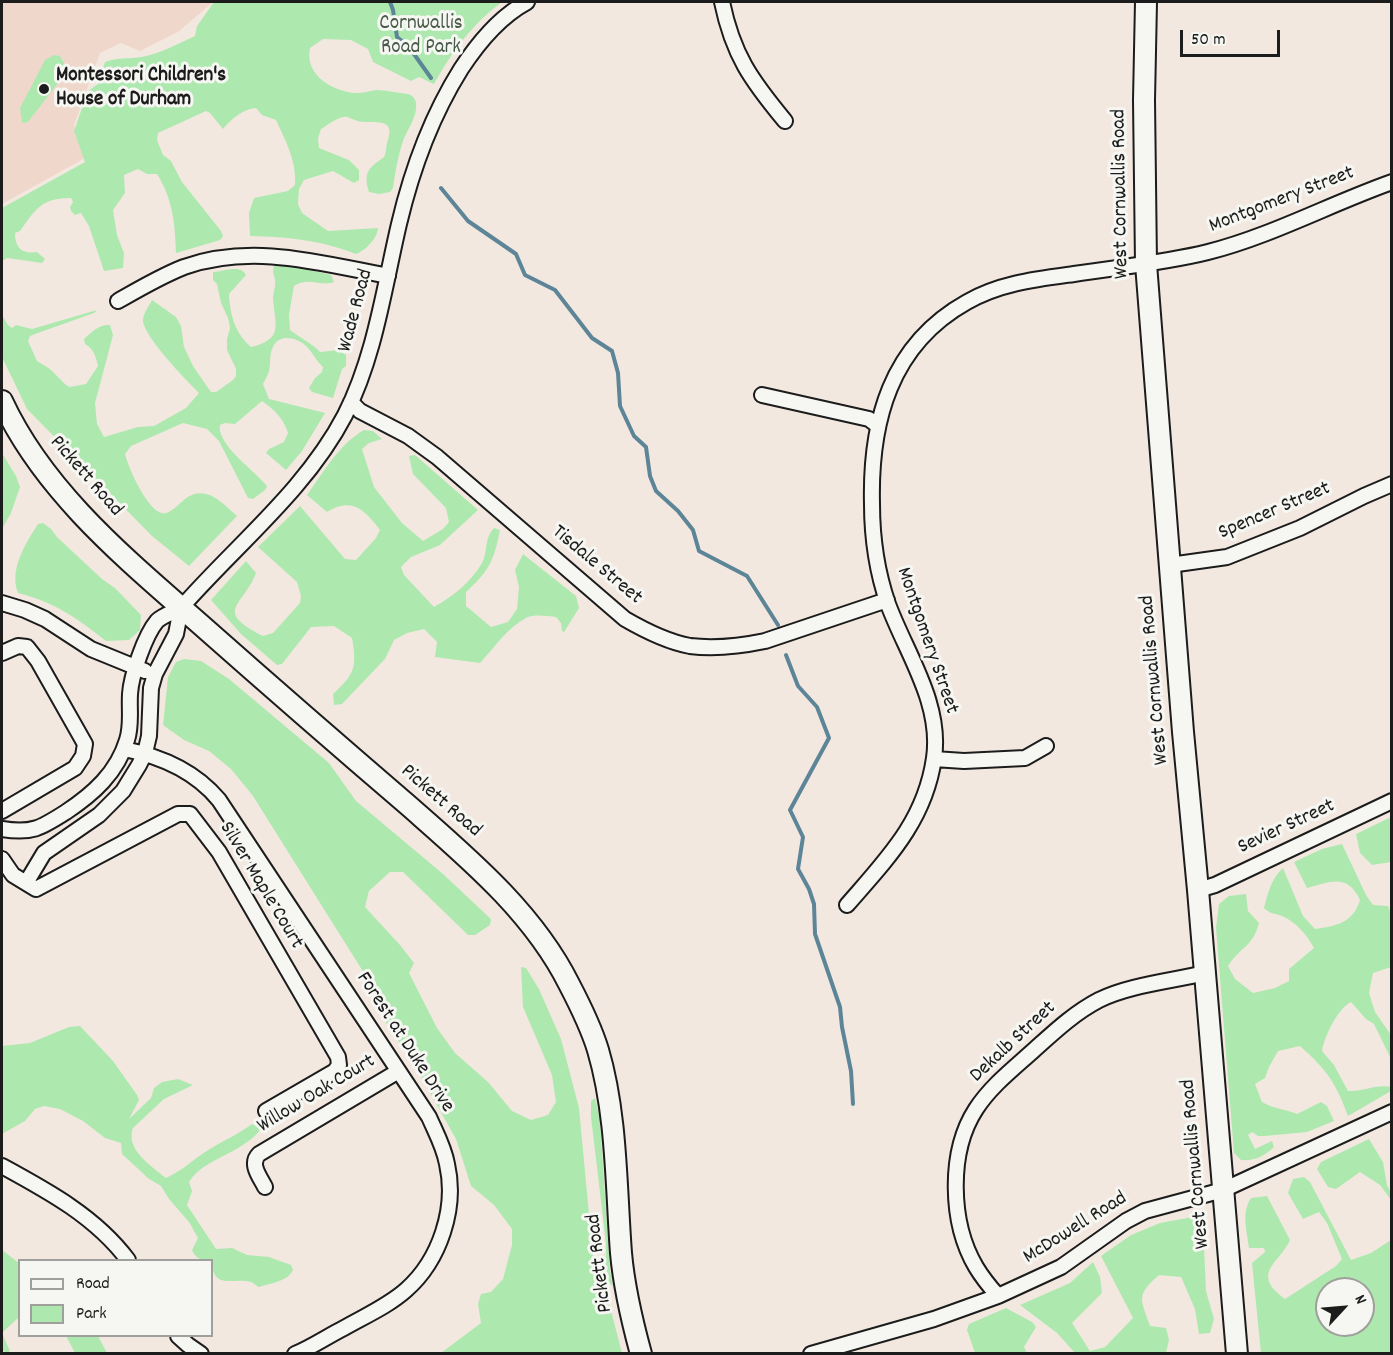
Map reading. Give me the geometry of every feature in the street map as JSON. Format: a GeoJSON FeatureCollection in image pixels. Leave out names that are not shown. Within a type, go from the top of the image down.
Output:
{"type":"FeatureCollection","features":[{"type":"Feature","properties":{"kind":"street","name":"Wade Road"},"geometry":{"type":"LineString","coordinates":[[181,608],[299,482],[325,447],[351,402],[367,357],[400,222],[425,137],[453,83],[476,46],[511,12],[527,2]]}},
{"type":"Feature","properties":{"kind":"street"},"geometry":{"type":"LineString","coordinates":[[722,2],[727,28],[744,67],[785,121]]}},
{"type":"Feature","properties":{"kind":"street","name":"West Cornwallis Road"},"geometry":{"type":"LineString","coordinates":[[1146,2],[1144,100],[1146,264],[1237,1353]]}},
{"type":"Feature","properties":{"kind":"street","name":"Montgomery Street"},"geometry":{"type":"LineString","coordinates":[[847,905],[904,837],[919,809],[934,759],[935,734],[923,684],[887,600],[879,572],[872,522],[872,467],[878,426],[885,399],[902,363],[925,333],[963,304],[990,291],[1012,284],[1146,264],[1206,252],[1254,237],[1392,183]]}},
{"type":"Feature","properties":{"kind":"street"},"geometry":{"type":"LineString","coordinates":[[118,301],[184,267],[236,256],[290,257],[388,276]]}},
{"type":"Feature","properties":{"kind":"street"},"geometry":{"type":"LineString","coordinates":[[762,395],[868,419],[878,426]]}},
{"type":"Feature","properties":{"kind":"street","name":"Pickett Road"},"geometry":{"type":"LineString","coordinates":[[2,400],[12,423],[30,451],[68,498],[133,566],[447,839],[508,899],[555,958],[585,1017],[600,1058],[614,1151],[624,1272],[632,1321],[641,1353]]}},
{"type":"Feature","properties":{"kind":"street","name":"Tisdale Street"},"geometry":{"type":"LineString","coordinates":[[351,402],[360,411],[408,436],[437,457],[625,619],[679,643],[690,646],[745,645],[765,641],[887,600]]}},
{"type":"Feature","properties":{"kind":"street","name":"Spencer Street"},"geometry":{"type":"LineString","coordinates":[[1170,565],[1227,557],[1300,528],[1392,484]]}},
{"type":"Feature","properties":{"kind":"street"},"geometry":{"type":"LineString","coordinates":[[2,603],[45,619],[91,649],[155,674]]}},
{"type":"Feature","properties":{"kind":"street"},"geometry":{"type":"LineString","coordinates":[[2,829],[18,831],[41,828],[85,800],[114,769],[124,749],[131,722],[130,692],[143,647],[159,619],[181,608]]}},
{"type":"Feature","properties":{"kind":"street"},"geometry":{"type":"LineString","coordinates":[[2,859],[13,875],[26,883],[44,853],[99,816],[123,791],[145,753],[149,736],[151,688],[155,674],[176,634],[181,608]]}},
{"type":"Feature","properties":{"kind":"street"},"geometry":{"type":"LineString","coordinates":[[2,653],[18,646],[27,647],[38,661],[85,744],[83,756],[75,768],[2,811]]}},
{"type":"Feature","properties":{"kind":"street"},"geometry":{"type":"LineString","coordinates":[[934,759],[964,761],[1024,758],[1046,746]]}},
{"type":"Feature","properties":{"kind":"street","name":"Forest at Duke Drive"},"geometry":{"type":"LineString","coordinates":[[124,749],[145,753],[182,769],[202,783],[219,800],[397,1072],[429,1117],[441,1142],[448,1165],[450,1190],[448,1215],[437,1247],[416,1280],[389,1304],[295,1353]]}},
{"type":"Feature","properties":{"kind":"street","name":"Sevier Street"},"geometry":{"type":"LineString","coordinates":[[1198,890],[1215,885],[1392,801]]}},
{"type":"Feature","properties":{"kind":"street","name":"Silver Maple Court"},"geometry":{"type":"LineString","coordinates":[[26,883],[36,889],[178,814],[190,814],[219,852],[338,1057],[339,1065],[335,1071],[266,1111]]}},
{"type":"Feature","properties":{"kind":"street","name":"Dekalb Street"},"geometry":{"type":"LineString","coordinates":[[998,1296],[976,1268],[969,1253],[955,1193],[962,1141],[976,1108],[994,1086],[1080,1012],[1100,1000],[1119,992],[1205,973]]}},
{"type":"Feature","properties":{"kind":"street","name":"Willow Oak Court"},"geometry":{"type":"LineString","coordinates":[[265,1187],[254,1163],[255,1157],[397,1072]]}},
{"type":"Feature","properties":{"kind":"street","name":"McDowell Road"},"geometry":{"type":"LineString","coordinates":[[811,1353],[934,1319],[998,1296],[1061,1267],[1126,1221],[1145,1211],[1223,1190],[1392,1112]]}},
{"type":"Feature","properties":{"kind":"street"},"geometry":{"type":"LineString","coordinates":[[2,1166],[38,1185],[78,1211],[108,1236],[127,1259]]}},
{"type":"Feature","properties":{"kind":"street"},"geometry":{"type":"LineString","coordinates":[[180,1337],[201,1353]]}},
{"type":"Feature","properties":{"kind":"shaded area","name":"Montessori Children's House of Durham"},"geometry":{"type":"Polygon","coordinates":[[[2,2],[213,2],[178,32],[140,51],[121,43],[100,53],[74,125],[87,157],[2,204],[2,2]]]}},
{"type":"Feature","properties":{"kind":"green space","name":"Cornwallis Road Park"},"geometry":{"type":"Polygon","coordinates":[[[214,2],[502,2],[464,39],[434,84],[419,77],[411,81],[373,62],[368,49],[351,40],[323,39],[310,48],[311,66],[322,80],[330,85],[348,92],[384,90],[408,94],[416,102],[413,121],[403,141],[393,188],[390,192],[379,194],[369,192],[367,179],[372,166],[385,156],[389,130],[385,124],[360,122],[344,117],[321,129],[318,138],[319,148],[349,160],[359,170],[359,180],[354,183],[333,171],[304,180],[299,189],[298,204],[302,213],[328,231],[378,228],[373,240],[360,252],[356,254],[330,245],[304,240],[250,236],[249,213],[254,198],[288,191],[295,185],[292,159],[276,120],[262,115],[256,108],[238,115],[223,129],[206,111],[158,133],[157,140],[163,155],[171,161],[182,182],[221,231],[223,236],[220,240],[176,253],[172,212],[167,193],[157,174],[147,174],[138,169],[124,175],[125,193],[113,210],[117,235],[124,253],[123,268],[104,271],[89,226],[81,213],[75,215],[71,211],[70,207],[73,202],[71,198],[53,200],[40,206],[20,231],[15,233],[18,247],[24,251],[37,252],[45,259],[42,263],[7,258],[2,261],[2,208],[85,162],[74,131],[88,91],[98,84],[105,62],[149,55],[195,36],[197,26],[214,2]]]}},
{"type":"Feature","properties":{"kind":"green space"},"geometry":{"type":"Polygon","coordinates":[[[54,55],[60,56],[68,70],[28,122],[22,123],[20,108],[45,60],[54,55]]]}},
{"type":"Feature","properties":{"kind":"green space"},"geometry":{"type":"Polygon","coordinates":[[[285,264],[331,275],[334,282],[304,282],[294,286],[289,315],[290,330],[320,352],[338,350],[346,355],[346,366],[342,369],[333,398],[312,392],[309,388],[322,372],[323,367],[305,345],[288,338],[279,340],[273,347],[269,371],[263,384],[269,399],[325,413],[302,451],[286,470],[266,453],[269,449],[284,442],[288,433],[278,414],[262,401],[235,424],[220,425],[220,433],[230,449],[267,486],[253,499],[248,498],[219,441],[207,429],[183,423],[131,446],[125,454],[130,469],[147,500],[153,508],[160,512],[169,512],[185,499],[200,493],[213,497],[237,516],[189,566],[152,536],[27,409],[2,357],[2,315],[12,328],[16,325],[32,329],[97,310],[30,336],[28,341],[37,361],[70,387],[86,384],[98,366],[91,348],[85,344],[84,339],[99,327],[110,325],[113,335],[95,403],[97,424],[104,437],[138,427],[154,426],[186,408],[199,393],[167,359],[146,330],[143,319],[152,300],[176,317],[181,326],[184,347],[193,366],[211,392],[216,392],[233,380],[236,376],[236,369],[227,350],[230,328],[217,284],[213,280],[213,272],[236,269],[246,275],[229,294],[234,323],[241,336],[251,347],[262,344],[273,335],[276,324],[273,268],[285,264]]]}},
{"type":"Feature","properties":{"kind":"green space"},"geometry":{"type":"Polygon","coordinates":[[[364,430],[373,431],[382,439],[369,443],[362,449],[374,487],[402,523],[423,541],[443,529],[449,522],[446,508],[413,474],[409,456],[415,455],[478,510],[440,545],[411,557],[401,567],[404,575],[434,607],[448,599],[478,570],[484,559],[489,536],[494,528],[500,530],[493,558],[480,578],[466,592],[466,606],[491,627],[508,622],[517,609],[519,587],[515,570],[523,554],[576,596],[579,608],[564,632],[556,617],[529,617],[507,632],[480,663],[435,657],[437,642],[424,629],[407,633],[394,640],[385,659],[342,704],[334,705],[333,694],[346,681],[353,669],[352,638],[334,626],[311,627],[282,664],[277,665],[241,634],[211,600],[246,561],[256,573],[239,601],[235,613],[239,620],[263,636],[273,633],[300,603],[301,596],[297,582],[258,547],[300,506],[345,559],[356,560],[376,538],[380,530],[363,511],[344,506],[327,512],[307,495],[339,451],[364,430]]]}},
{"type":"Feature","properties":{"kind":"green space"},"geometry":{"type":"Polygon","coordinates":[[[2,453],[20,487],[11,513],[2,529],[2,453]]]}},
{"type":"Feature","properties":{"kind":"green space"},"geometry":{"type":"Polygon","coordinates":[[[43,523],[102,579],[115,588],[141,615],[140,630],[129,640],[106,641],[65,612],[43,601],[18,593],[16,575],[20,557],[38,524],[43,523]]]}},
{"type":"Feature","properties":{"kind":"green space"},"geometry":{"type":"Polygon","coordinates":[[[184,659],[201,661],[229,679],[329,763],[356,801],[443,874],[491,919],[490,925],[475,935],[468,935],[403,872],[390,872],[369,891],[365,907],[414,963],[409,973],[437,1028],[455,1053],[488,1082],[512,1111],[531,1120],[548,1115],[556,1102],[552,1075],[523,1007],[521,967],[526,968],[539,989],[561,1039],[579,1108],[596,1288],[610,1307],[622,1353],[441,1353],[481,1323],[478,1304],[481,1294],[491,1292],[503,1279],[512,1245],[512,1229],[494,1205],[471,1186],[456,1139],[415,1066],[386,1023],[389,1013],[253,796],[231,769],[209,751],[184,740],[163,725],[168,677],[176,662],[184,659]]]}},
{"type":"Feature","properties":{"kind":"green space"},"geometry":{"type":"Polygon","coordinates":[[[1391,817],[1391,862],[1372,865],[1360,853],[1356,834],[1391,817]]]}},
{"type":"Feature","properties":{"kind":"green space"},"geometry":{"type":"Polygon","coordinates":[[[1342,844],[1373,905],[1388,906],[1391,913],[1391,967],[1373,973],[1369,993],[1375,1012],[1391,1035],[1391,1059],[1374,1024],[1366,1019],[1351,1002],[1341,1010],[1332,1024],[1322,1051],[1334,1065],[1348,1091],[1385,1086],[1391,1087],[1391,1091],[1348,1116],[1330,1078],[1300,1046],[1278,1051],[1265,1078],[1255,1084],[1262,1102],[1297,1114],[1321,1102],[1327,1106],[1334,1121],[1307,1132],[1258,1136],[1252,1132],[1248,1135],[1255,1149],[1272,1141],[1274,1147],[1259,1158],[1241,1160],[1234,1153],[1216,928],[1219,904],[1229,896],[1246,894],[1248,911],[1259,923],[1250,942],[1228,966],[1235,979],[1253,993],[1275,988],[1289,981],[1289,969],[1314,948],[1296,925],[1264,908],[1273,882],[1283,868],[1303,916],[1315,929],[1343,922],[1357,908],[1360,900],[1355,891],[1350,886],[1338,882],[1307,888],[1294,862],[1322,849],[1342,844]]]}},
{"type":"Feature","properties":{"kind":"green space"},"geometry":{"type":"Polygon","coordinates":[[[80,1026],[113,1061],[137,1095],[139,1100],[129,1119],[151,1098],[154,1088],[162,1082],[178,1079],[193,1085],[164,1099],[133,1128],[132,1136],[136,1150],[166,1178],[252,1124],[261,1129],[244,1145],[195,1174],[189,1182],[192,1191],[187,1205],[216,1249],[232,1248],[247,1255],[269,1257],[291,1265],[293,1270],[287,1277],[259,1287],[251,1282],[220,1279],[213,1270],[213,1259],[200,1259],[195,1256],[192,1250],[198,1238],[189,1222],[161,1186],[149,1179],[122,1154],[121,1143],[105,1138],[83,1121],[60,1109],[44,1106],[35,1109],[25,1121],[2,1134],[2,1046],[30,1043],[69,1027],[80,1026]]]}},
{"type":"Feature","properties":{"kind":"green space"},"geometry":{"type":"Polygon","coordinates":[[[595,1098],[600,1119],[610,1271],[613,1286],[607,1282],[606,1277],[606,1243],[591,1117],[591,1101],[595,1098]]]}},
{"type":"Feature","properties":{"kind":"green space"},"geometry":{"type":"Polygon","coordinates":[[[1369,1139],[1383,1162],[1391,1200],[1380,1185],[1360,1172],[1336,1189],[1328,1187],[1317,1169],[1321,1162],[1369,1139]]]}},
{"type":"Feature","properties":{"kind":"green space"},"geometry":{"type":"Polygon","coordinates":[[[1304,1177],[1310,1182],[1351,1260],[1371,1253],[1391,1240],[1391,1353],[1261,1353],[1252,1263],[1265,1252],[1264,1248],[1249,1248],[1245,1216],[1251,1198],[1267,1196],[1290,1240],[1274,1262],[1268,1275],[1269,1282],[1275,1290],[1285,1299],[1315,1280],[1315,1337],[1375,1337],[1375,1277],[1319,1277],[1336,1266],[1342,1259],[1327,1223],[1319,1212],[1303,1219],[1288,1193],[1293,1179],[1304,1177]]]}},
{"type":"Feature","properties":{"kind":"green space"},"geometry":{"type":"Polygon","coordinates":[[[1198,1216],[1203,1226],[1206,1291],[1214,1319],[1210,1333],[1199,1334],[1195,1309],[1181,1277],[1159,1275],[1146,1288],[1142,1298],[1150,1326],[1166,1328],[1169,1340],[1166,1353],[1075,1353],[1057,1333],[1020,1305],[1070,1283],[1093,1262],[1100,1277],[1102,1293],[1072,1323],[1090,1351],[1105,1347],[1133,1318],[1101,1256],[1131,1235],[1160,1223],[1198,1216]]]}},
{"type":"Feature","properties":{"kind":"green space"},"geometry":{"type":"Polygon","coordinates":[[[2,1250],[18,1262],[18,1318],[2,1333],[2,1250]]]}},
{"type":"Feature","properties":{"kind":"green space"},"geometry":{"type":"Polygon","coordinates":[[[1006,1308],[1032,1322],[1036,1327],[1024,1347],[1027,1353],[975,1353],[967,1330],[969,1324],[1006,1308]]]}},
{"type":"Feature","properties":{"kind":"green space"},"geometry":{"type":"Polygon","coordinates":[[[2,1333],[10,1351],[7,1353],[2,1350],[2,1333]]]}},
{"type":"Feature","properties":{"kind":"green space"},"geometry":{"type":"Polygon","coordinates":[[[67,1337],[99,1337],[107,1353],[75,1353],[67,1337]]]}},
{"type":"Feature","properties":{"kind":"waterway"},"geometry":{"type":"LineString","coordinates":[[390,2],[397,37],[409,47],[431,78]]}},
{"type":"Feature","properties":{"kind":"waterway"},"geometry":{"type":"LineString","coordinates":[[441,188],[468,221],[516,254],[525,275],[555,290],[592,338],[612,351],[618,373],[620,406],[634,436],[646,447],[650,476],[656,491],[678,511],[693,530],[699,551],[747,576],[778,625]]}},
{"type":"Feature","properties":{"kind":"waterway"},"geometry":{"type":"LineString","coordinates":[[786,655],[798,686],[817,707],[829,738],[790,810],[803,837],[798,869],[814,904],[815,934],[840,1007],[851,1071],[853,1104]]}},
{"type":"Feature","properties":{"kind":"place","name":"Montessori Children's House of Durham"},"geometry":{"type":"Point","coordinates":[44,89]}}]}
